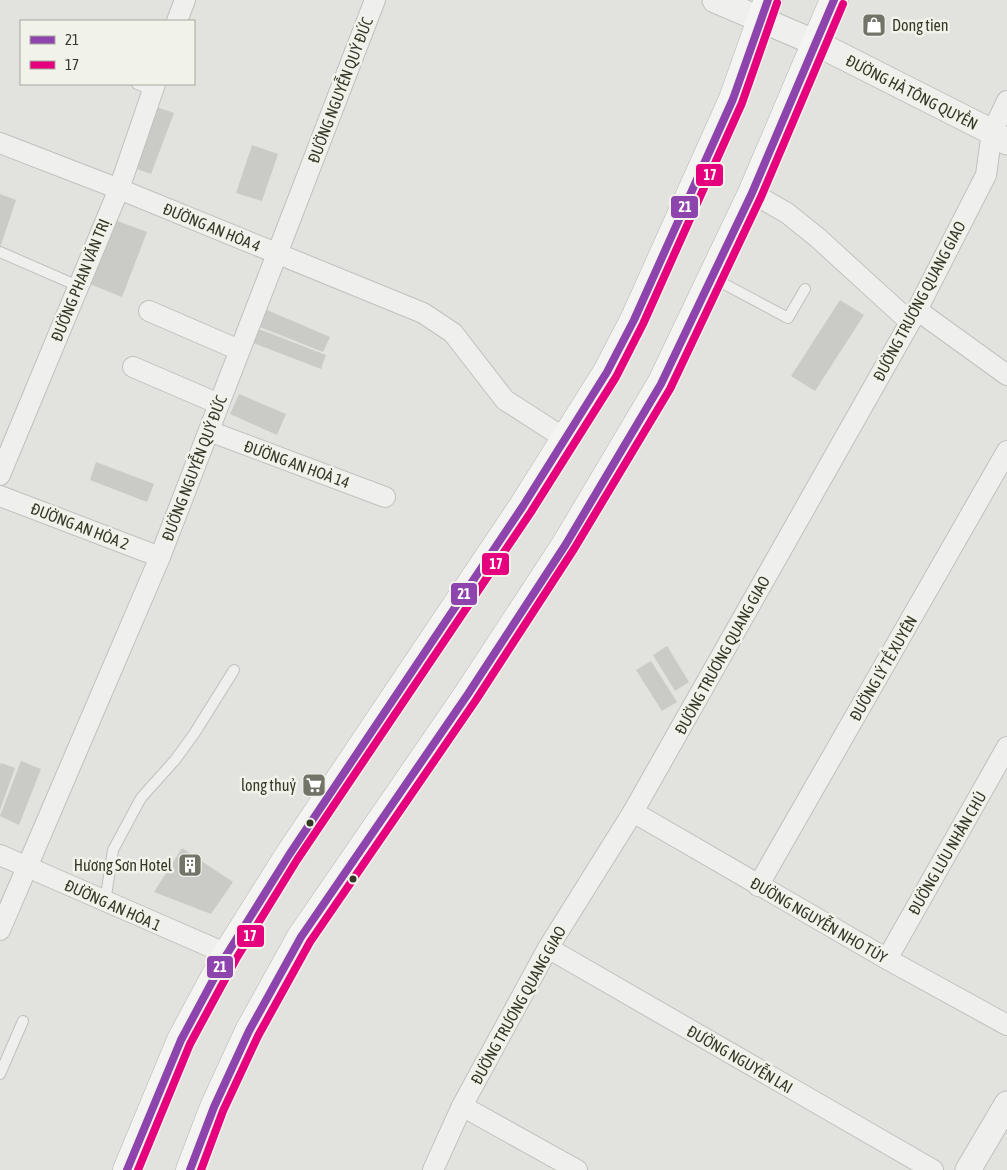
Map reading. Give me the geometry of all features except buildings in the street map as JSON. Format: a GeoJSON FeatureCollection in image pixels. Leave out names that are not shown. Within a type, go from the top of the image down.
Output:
{"type":"FeatureCollection","features":[{"type":"Feature","properties":{"kind":"highway"},"geometry":{"type":"LineString","coordinates":[[190,1170],[214,1107],[249,1031],[301,937],[468,694],[566,544],[661,384],[752,193],[834,0]]}},
{"type":"Feature","properties":{"kind":"highway"},"geometry":{"type":"LineString","coordinates":[[127,1170],[136,1144],[181,1040],[226,954],[289,855],[522,506],[607,372],[634,320],[733,99],[764,9]]}},
{"type":"Feature","properties":{"kind":"street"},"geometry":{"type":"LineString","coordinates":[[177,20],[185,0]]}},
{"type":"Feature","properties":{"kind":"street","name":"ĐƯỜNG NGUYỄN QUÝ ĐỨC"},"geometry":{"type":"LineString","coordinates":[[0,930],[160,557],[375,0]]}},
{"type":"Feature","properties":{"kind":"street","name":"ĐƯỜNG HÀ TÔNG QUYỀN"},"geometry":{"type":"LineString","coordinates":[[715,0],[764,9],[816,43],[999,137]]}},
{"type":"Feature","properties":{"kind":"street","name":"ĐƯỜNG PHAN VĂN TRỊ"},"geometry":{"type":"LineString","coordinates":[[0,475],[118,189],[148,86]]}},
{"type":"Feature","properties":{"kind":"street","name":"ĐƯỜNG TRƯƠNG QUANG GIAO"},"geometry":{"type":"LineString","coordinates":[[433,1170],[462,1106],[548,948],[633,812],[913,316],[986,175],[999,137],[1007,101]]}},
{"type":"Feature","properties":{"kind":"street","name":"ĐƯỜNG AN HÒA 4"},"geometry":{"type":"LineString","coordinates":[[0,143],[423,313],[452,333],[506,400],[564,438]]}},
{"type":"Feature","properties":{"kind":"street"},"geometry":{"type":"LineString","coordinates":[[752,193],[787,213],[913,316],[1007,375]]}},
{"type":"Feature","properties":{"kind":"street"},"geometry":{"type":"LineString","coordinates":[[149,311],[240,350]]}},
{"type":"Feature","properties":{"kind":"street"},"geometry":{"type":"LineString","coordinates":[[133,367],[219,404]]}},
{"type":"Feature","properties":{"kind":"street","name":"ĐƯỜNG AN HOÀ 14"},"geometry":{"type":"LineString","coordinates":[[209,431],[385,497]]}},
{"type":"Feature","properties":{"kind":"street","name":"ĐƯỜNG LÝ TẾ XUYÊN"},"geometry":{"type":"LineString","coordinates":[[758,886],[1007,451]]}},
{"type":"Feature","properties":{"kind":"street","name":"ĐƯỜNG AN HÒA 2"},"geometry":{"type":"LineString","coordinates":[[0,496],[160,557]]}},
{"type":"Feature","properties":{"kind":"street","name":"ĐƯỜNG LƯU NHÂN CHÚ"},"geometry":{"type":"LineString","coordinates":[[886,959],[1007,747]]}},
{"type":"Feature","properties":{"kind":"street","name":"ĐƯỜNG NGUYỄN NHO TÚY"},"geometry":{"type":"LineString","coordinates":[[633,812],[886,959],[1007,1025]]}},
{"type":"Feature","properties":{"kind":"street","name":"ĐƯỜNG AN HÒA 1"},"geometry":{"type":"LineString","coordinates":[[0,855],[226,954]]}},
{"type":"Feature","properties":{"kind":"street","name":"ĐƯỜNG NGUYỄN LAI"},"geometry":{"type":"LineString","coordinates":[[548,948],[933,1170]]}},
{"type":"Feature","properties":{"kind":"street"},"geometry":{"type":"LineString","coordinates":[[968,1170],[1007,1104]]}},
{"type":"Feature","properties":{"kind":"street"},"geometry":{"type":"LineString","coordinates":[[462,1106],[577,1170]]}},
{"type":"Feature","properties":{"kind":"street"},"geometry":{"type":"LineString","coordinates":[[118,1170],[136,1144]]}},
{"type":"Feature","properties":{"kind":"lane"},"geometry":{"type":"LineString","coordinates":[[0,252],[78,286]]}},
{"type":"Feature","properties":{"kind":"lane"},"geometry":{"type":"LineString","coordinates":[[712,277],[788,318],[806,289]]}},
{"type":"Feature","properties":{"kind":"lane"},"geometry":{"type":"LineString","coordinates":[[105,902],[113,850],[137,807],[194,734],[234,670]]}},
{"type":"Feature","properties":{"kind":"lane"},"geometry":{"type":"LineString","coordinates":[[0,1074],[24,1021]]}},
{"type":"Feature","properties":{"kind":"transit line","name":"21"},"geometry":{"type":"LineString","coordinates":[[127,1170],[181,1040],[227,954],[289,855],[523,506],[607,372],[634,320],[733,99],[768,0]]}},
{"type":"Feature","properties":{"kind":"transit line","name":"21"},"geometry":{"type":"LineString","coordinates":[[190,1170],[214,1107],[249,1031],[301,937],[468,694],[566,544],[661,384],[752,193],[834,0]]}},
{"type":"Feature","properties":{"kind":"transit line","name":"17"},"geometry":{"type":"LineString","coordinates":[[138,1170],[190,1044],[236,959],[297,860],[531,512],[616,377],[643,324],[742,103],[777,3]]}},
{"type":"Feature","properties":{"kind":"transit line","name":"17"},"geometry":{"type":"LineString","coordinates":[[201,1170],[223,1111],[258,1036],[310,942],[476,700],[574,549],[670,389],[761,197],[843,4]]}},
{"type":"Feature","properties":{"kind":"place","name":"Dong tien"},"geometry":{"type":"Point","coordinates":[874,25]}},
{"type":"Feature","properties":{"kind":"place","name":"long thuỷ"},"geometry":{"type":"Point","coordinates":[314,785]}},
{"type":"Feature","properties":{"kind":"place","name":"Hương Sơn Hotel"},"geometry":{"type":"Point","coordinates":[190,865]}}]}
